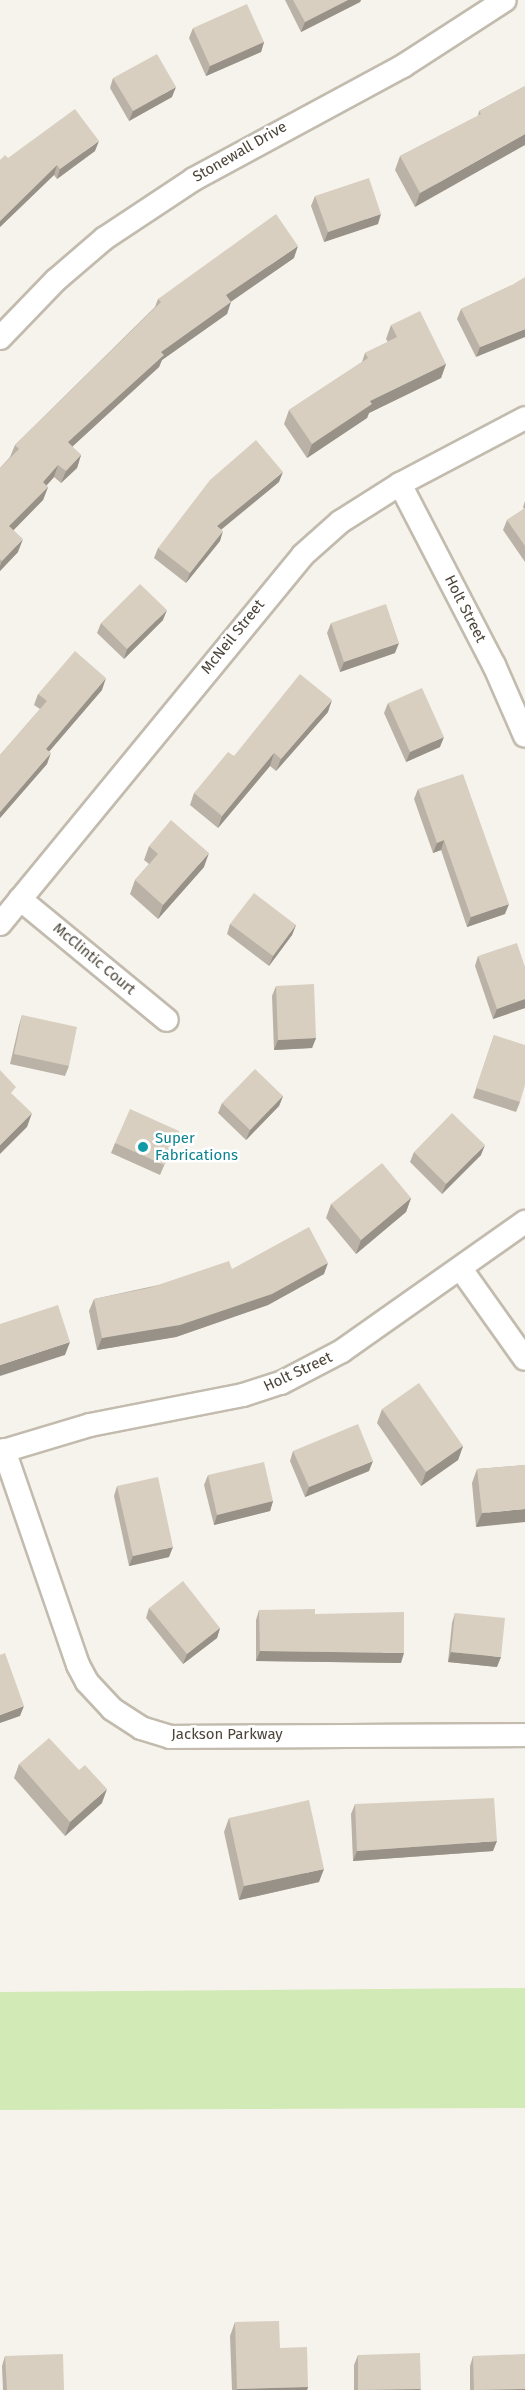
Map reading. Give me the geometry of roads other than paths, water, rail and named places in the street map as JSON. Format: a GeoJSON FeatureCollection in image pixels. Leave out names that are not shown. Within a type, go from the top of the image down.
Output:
{"type":"FeatureCollection","features":[{"type":"Feature","properties":{"kind":"street","name":"Stonewall Drive"},"geometry":{"type":"LineString","coordinates":[[0,338],[56,280],[105,238],[194,178],[403,66],[505,0]]}},
{"type":"Feature","properties":{"kind":"street","name":"McNeil Street"},"geometry":{"type":"LineString","coordinates":[[0,924],[277,582],[340,522],[400,484],[525,418]]}},
{"type":"Feature","properties":{"kind":"street","name":"Holt Street"},"geometry":{"type":"LineString","coordinates":[[400,484],[494,665],[525,736]]}},
{"type":"Feature","properties":{"kind":"street","name":"McClintic Court"},"geometry":{"type":"LineString","coordinates":[[20,898],[167,1020]]}},
{"type":"Feature","properties":{"kind":"street","name":"Holt Street"},"geometry":{"type":"LineString","coordinates":[[2,1451],[90,1425],[243,1395],[280,1383],[342,1351],[462,1269],[525,1222]]}},
{"type":"Feature","properties":{"kind":"street"},"geometry":{"type":"LineString","coordinates":[[462,1269],[525,1359]]}},
{"type":"Feature","properties":{"kind":"street","name":"Jackson Parkway"},"geometry":{"type":"LineString","coordinates":[[2,1451],[78,1665],[87,1682],[112,1709],[141,1728],[170,1737],[525,1735]]}},
{"type":"Feature","properties":{"kind":"place","name":"Super Fabrications"},"geometry":{"type":"Point","coordinates":[143,1147]}}]}
